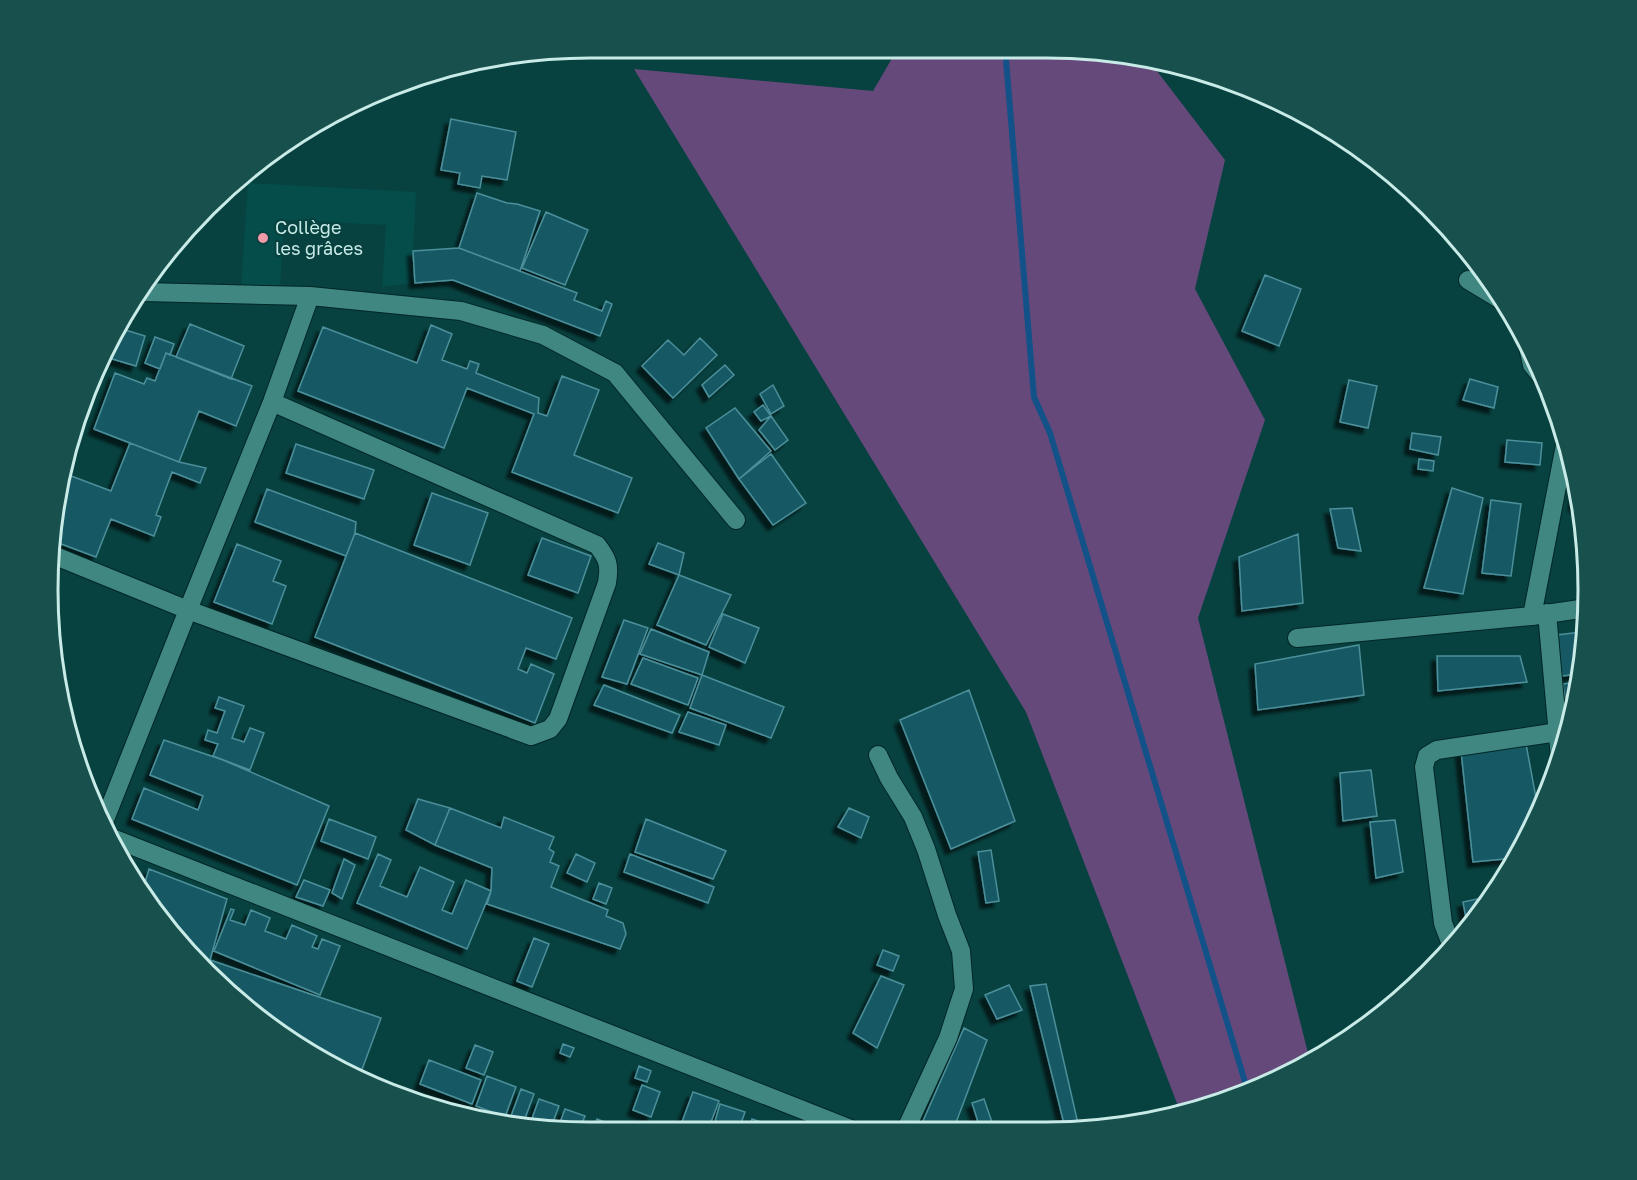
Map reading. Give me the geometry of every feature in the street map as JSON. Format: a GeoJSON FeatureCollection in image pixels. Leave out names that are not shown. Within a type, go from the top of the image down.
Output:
{"type":"FeatureCollection","features":[{"type":"Feature","properties":{"kind":"street"},"geometry":{"type":"LineString","coordinates":[[1468,280],[1486,291]]}},
{"type":"Feature","properties":{"kind":"street"},"geometry":{"type":"LineString","coordinates":[[151,291],[310,296],[460,311],[543,335],[615,373],[736,519]]}},
{"type":"Feature","properties":{"kind":"street"},"geometry":{"type":"LineString","coordinates":[[108,813],[272,402],[310,296]]}},
{"type":"Feature","properties":{"kind":"street"},"geometry":{"type":"LineString","coordinates":[[60,558],[188,610],[531,736],[550,729],[558,719],[607,583],[610,569],[597,545],[272,402]]}},
{"type":"Feature","properties":{"kind":"street"},"geometry":{"type":"LineString","coordinates":[[1449,938],[1443,922],[1424,767],[1427,756],[1437,750],[1558,732],[1539,614],[1562,463]]}},
{"type":"Feature","properties":{"kind":"street"},"geometry":{"type":"LineString","coordinates":[[1298,638],[1577,609]]}},
{"type":"Feature","properties":{"kind":"street"},"geometry":{"type":"LineString","coordinates":[[878,755],[889,778],[914,817],[961,951],[964,989],[948,1038],[909,1122]]}},
{"type":"Feature","properties":{"kind":"street"},"geometry":{"type":"LineString","coordinates":[[122,842],[833,1122]]}},
{"type":"Feature","properties":{"kind":"shaded area"},"geometry":{"type":"Polygon","coordinates":[[[892,58],[1047,58],[1116,63],[1151,69],[1156,70],[1225,160],[1195,289],[1265,420],[1198,618],[1308,1053],[1282,1067],[1218,1093],[1178,1105],[1026,712],[634,69],[873,91],[892,58]]]}},
{"type":"Feature","properties":{"kind":"shaded area","name":"Collège les grâces"},"geometry":{"type":"Polygon","coordinates":[[[248,183],[416,192],[413,251],[415,283],[382,287],[386,225],[284,220],[280,288],[241,285],[248,183]]]}},
{"type":"Feature","properties":{"kind":"building"},"geometry":{"type":"Polygon","coordinates":[[[451,119],[516,132],[507,180],[482,176],[480,188],[458,184],[460,173],[441,170],[451,119]]]}},
{"type":"Feature","properties":{"kind":"building"},"geometry":{"type":"Polygon","coordinates":[[[477,193],[540,211],[520,271],[459,248],[477,193]]]}},
{"type":"Feature","properties":{"kind":"building"},"geometry":{"type":"Polygon","coordinates":[[[546,212],[588,230],[565,285],[522,268],[546,212]]]}},
{"type":"Feature","properties":{"kind":"building"},"geometry":{"type":"Polygon","coordinates":[[[459,248],[577,293],[574,300],[602,311],[606,301],[612,304],[600,336],[453,280],[415,283],[413,251],[459,248]]]}},
{"type":"Feature","properties":{"kind":"building"},"geometry":{"type":"Polygon","coordinates":[[[1265,275],[1301,289],[1279,346],[1242,331],[1265,275]]]}},
{"type":"Feature","properties":{"kind":"building"},"geometry":{"type":"Polygon","coordinates":[[[190,324],[244,346],[231,379],[176,357],[190,324]]]}},
{"type":"Feature","properties":{"kind":"building"},"geometry":{"type":"Polygon","coordinates":[[[431,325],[452,334],[442,360],[467,369],[470,361],[479,364],[476,373],[539,398],[538,413],[547,416],[562,376],[599,390],[574,455],[632,478],[618,513],[512,472],[534,414],[467,388],[444,448],[298,391],[323,327],[417,363],[431,325]]]}},
{"type":"Feature","properties":{"kind":"building"},"geometry":{"type":"Polygon","coordinates":[[[127,330],[145,336],[136,366],[111,359],[127,330]]]}},
{"type":"Feature","properties":{"kind":"building"},"geometry":{"type":"Polygon","coordinates":[[[155,337],[174,344],[170,355],[166,353],[160,369],[145,363],[155,337]]]}},
{"type":"Feature","properties":{"kind":"building"},"geometry":{"type":"Polygon","coordinates":[[[700,338],[717,355],[673,398],[642,366],[668,340],[684,355],[700,338]]]}},
{"type":"Feature","properties":{"kind":"building"},"geometry":{"type":"Polygon","coordinates":[[[166,353],[252,386],[236,426],[199,411],[179,462],[94,429],[115,373],[144,384],[147,378],[155,381],[166,353]]]}},
{"type":"Feature","properties":{"kind":"building"},"geometry":{"type":"Polygon","coordinates":[[[725,365],[734,375],[709,397],[702,385],[725,365]]]}},
{"type":"Feature","properties":{"kind":"building"},"geometry":{"type":"Polygon","coordinates":[[[1470,379],[1498,387],[1494,408],[1463,400],[1470,379]]]}},
{"type":"Feature","properties":{"kind":"building"},"geometry":{"type":"Polygon","coordinates":[[[1349,380],[1377,386],[1368,428],[1340,422],[1349,380]]]}},
{"type":"Feature","properties":{"kind":"building"},"geometry":{"type":"Polygon","coordinates":[[[773,385],[784,406],[771,414],[760,394],[773,385]]]}},
{"type":"Feature","properties":{"kind":"building"},"geometry":{"type":"Polygon","coordinates":[[[763,405],[771,416],[761,421],[754,412],[763,405]]]}},
{"type":"Feature","properties":{"kind":"building"},"geometry":{"type":"Polygon","coordinates":[[[735,408],[771,451],[739,479],[706,428],[735,408]]]}},
{"type":"Feature","properties":{"kind":"building"},"geometry":{"type":"Polygon","coordinates":[[[771,416],[788,440],[775,450],[759,430],[771,416]]]}},
{"type":"Feature","properties":{"kind":"building"},"geometry":{"type":"Polygon","coordinates":[[[1412,433],[1441,437],[1438,455],[1410,449],[1412,433]]]}},
{"type":"Feature","properties":{"kind":"building"},"geometry":{"type":"Polygon","coordinates":[[[1507,440],[1542,443],[1540,465],[1505,462],[1507,440]]]}},
{"type":"Feature","properties":{"kind":"building"},"geometry":{"type":"Polygon","coordinates":[[[130,443],[179,462],[206,468],[200,483],[172,472],[156,515],[161,517],[154,536],[111,519],[96,557],[61,544],[71,476],[111,491],[130,443]]]}},
{"type":"Feature","properties":{"kind":"building"},"geometry":{"type":"Polygon","coordinates":[[[296,444],[374,470],[364,499],[286,473],[296,444]]]}},
{"type":"Feature","properties":{"kind":"building"},"geometry":{"type":"Polygon","coordinates":[[[771,454],[806,503],[773,525],[739,479],[771,454]]]}},
{"type":"Feature","properties":{"kind":"building"},"geometry":{"type":"Polygon","coordinates":[[[1419,459],[1434,461],[1433,471],[1418,469],[1419,459]]]}},
{"type":"Feature","properties":{"kind":"building"},"geometry":{"type":"Polygon","coordinates":[[[1452,488],[1483,498],[1463,594],[1424,588],[1452,488]]]}},
{"type":"Feature","properties":{"kind":"building"},"geometry":{"type":"Polygon","coordinates":[[[267,489],[356,522],[355,533],[346,556],[255,522],[267,489]]]}},
{"type":"Feature","properties":{"kind":"building"},"geometry":{"type":"Polygon","coordinates":[[[432,493],[488,513],[470,565],[414,545],[432,493]]]}},
{"type":"Feature","properties":{"kind":"building"},"geometry":{"type":"Polygon","coordinates":[[[1491,500],[1521,504],[1511,576],[1482,573],[1491,500]]]}},
{"type":"Feature","properties":{"kind":"building"},"geometry":{"type":"Polygon","coordinates":[[[1352,508],[1361,551],[1338,548],[1330,509],[1352,508]]]}},
{"type":"Feature","properties":{"kind":"building"},"geometry":{"type":"Polygon","coordinates":[[[355,533],[572,618],[556,659],[526,648],[518,669],[527,673],[531,664],[554,674],[535,723],[315,637],[355,533]]]}},
{"type":"Feature","properties":{"kind":"building"},"geometry":{"type":"Polygon","coordinates":[[[1298,534],[1303,603],[1242,611],[1239,557],[1298,534]]]}},
{"type":"Feature","properties":{"kind":"building"},"geometry":{"type":"Polygon","coordinates":[[[542,538],[591,556],[578,593],[528,575],[542,538]]]}},
{"type":"Feature","properties":{"kind":"building"},"geometry":{"type":"Polygon","coordinates":[[[658,543],[684,553],[679,575],[649,564],[658,543]]]}},
{"type":"Feature","properties":{"kind":"building"},"geometry":{"type":"Polygon","coordinates":[[[237,544],[281,561],[273,581],[286,586],[272,624],[214,602],[237,544]]]}},
{"type":"Feature","properties":{"kind":"building"},"geometry":{"type":"Polygon","coordinates":[[[679,575],[731,595],[706,645],[657,625],[679,575]]]}},
{"type":"Feature","properties":{"kind":"building"},"geometry":{"type":"Polygon","coordinates":[[[723,614],[759,628],[745,663],[709,647],[723,614]]]}},
{"type":"Feature","properties":{"kind":"building"},"geometry":{"type":"Polygon","coordinates":[[[624,620],[648,628],[627,684],[602,677],[624,620]]]}},
{"type":"Feature","properties":{"kind":"building"},"geometry":{"type":"Polygon","coordinates":[[[651,629],[709,652],[702,675],[640,654],[651,629]]]}},
{"type":"Feature","properties":{"kind":"building"},"geometry":{"type":"Polygon","coordinates":[[[1576,633],[1571,675],[1562,676],[1557,635],[1576,633]]]}},
{"type":"Feature","properties":{"kind":"building"},"geometry":{"type":"Polygon","coordinates":[[[1359,645],[1364,695],[1258,710],[1255,664],[1359,645]]]}},
{"type":"Feature","properties":{"kind":"building"},"geometry":{"type":"Polygon","coordinates":[[[1437,656],[1520,656],[1527,682],[1438,691],[1437,656]]]}},
{"type":"Feature","properties":{"kind":"building"},"geometry":{"type":"Polygon","coordinates":[[[643,658],[698,678],[688,705],[631,684],[643,658]]]}},
{"type":"Feature","properties":{"kind":"building"},"geometry":{"type":"Polygon","coordinates":[[[702,675],[784,707],[771,738],[690,708],[702,675]]]}},
{"type":"Feature","properties":{"kind":"building"},"geometry":{"type":"Polygon","coordinates":[[[1570,683],[1566,704],[1563,684],[1570,683]]]}},
{"type":"Feature","properties":{"kind":"building"},"geometry":{"type":"Polygon","coordinates":[[[604,685],[680,715],[672,733],[594,705],[604,685]]]}},
{"type":"Feature","properties":{"kind":"building"},"geometry":{"type":"Polygon","coordinates":[[[969,690],[1015,821],[951,849],[900,720],[969,690]]]}},
{"type":"Feature","properties":{"kind":"building"},"geometry":{"type":"Polygon","coordinates":[[[219,697],[244,706],[232,738],[244,742],[250,728],[264,733],[250,770],[213,756],[218,744],[205,740],[208,730],[217,733],[225,711],[215,708],[219,697]]]}},
{"type":"Feature","properties":{"kind":"building"},"geometry":{"type":"Polygon","coordinates":[[[688,712],[726,725],[719,745],[679,732],[688,712]]]}},
{"type":"Feature","properties":{"kind":"building"},"geometry":{"type":"Polygon","coordinates":[[[164,740],[223,760],[329,806],[297,885],[132,819],[144,788],[198,810],[203,796],[150,775],[164,740]]]}},
{"type":"Feature","properties":{"kind":"building"},"geometry":{"type":"Polygon","coordinates":[[[1526,744],[1536,798],[1505,859],[1473,862],[1461,751],[1526,744]]]}},
{"type":"Feature","properties":{"kind":"building"},"geometry":{"type":"Polygon","coordinates":[[[1371,770],[1377,816],[1343,821],[1340,773],[1371,770]]]}},
{"type":"Feature","properties":{"kind":"building"},"geometry":{"type":"Polygon","coordinates":[[[418,799],[450,808],[435,845],[406,830],[418,799]]]}},
{"type":"Feature","properties":{"kind":"building"},"geometry":{"type":"Polygon","coordinates":[[[450,808],[501,828],[504,817],[554,837],[549,849],[554,852],[550,862],[559,866],[551,887],[608,910],[606,916],[623,923],[626,934],[620,949],[487,904],[491,891],[492,868],[435,845],[450,808]]]}},
{"type":"Feature","properties":{"kind":"building"},"geometry":{"type":"Polygon","coordinates":[[[849,808],[869,817],[861,838],[838,827],[849,808]]]}},
{"type":"Feature","properties":{"kind":"building"},"geometry":{"type":"Polygon","coordinates":[[[329,819],[376,837],[368,859],[321,841],[329,819]]]}},
{"type":"Feature","properties":{"kind":"building"},"geometry":{"type":"Polygon","coordinates":[[[646,819],[726,851],[713,879],[635,852],[646,819]]]}},
{"type":"Feature","properties":{"kind":"building"},"geometry":{"type":"Polygon","coordinates":[[[1395,820],[1403,872],[1376,878],[1370,822],[1395,820]]]}},
{"type":"Feature","properties":{"kind":"building"},"geometry":{"type":"Polygon","coordinates":[[[991,850],[999,901],[986,903],[978,852],[991,850]]]}},
{"type":"Feature","properties":{"kind":"building"},"geometry":{"type":"Polygon","coordinates":[[[378,854],[391,860],[380,886],[407,897],[420,867],[454,882],[442,910],[452,914],[466,880],[491,891],[467,949],[357,903],[378,854]]]}},
{"type":"Feature","properties":{"kind":"building"},"geometry":{"type":"Polygon","coordinates":[[[576,854],[595,863],[587,882],[567,873],[576,854]]]}},
{"type":"Feature","properties":{"kind":"building"},"geometry":{"type":"Polygon","coordinates":[[[630,854],[714,887],[708,903],[624,872],[630,854]]]}},
{"type":"Feature","properties":{"kind":"building"},"geometry":{"type":"Polygon","coordinates":[[[344,859],[355,865],[342,899],[332,893],[344,859]]]}},
{"type":"Feature","properties":{"kind":"building"},"geometry":{"type":"Polygon","coordinates":[[[149,869],[227,899],[210,960],[381,1018],[362,1070],[295,1032],[240,990],[214,966],[190,940],[168,914],[145,881],[149,869]]]}},
{"type":"Feature","properties":{"kind":"building"},"geometry":{"type":"Polygon","coordinates":[[[304,880],[330,890],[323,906],[296,897],[304,880]]]}},
{"type":"Feature","properties":{"kind":"building"},"geometry":{"type":"Polygon","coordinates":[[[599,883],[612,888],[606,904],[593,899],[599,883]]]}},
{"type":"Feature","properties":{"kind":"building"},"geometry":{"type":"Polygon","coordinates":[[[1480,898],[1466,918],[1463,902],[1480,898]]]}},
{"type":"Feature","properties":{"kind":"building"},"geometry":{"type":"Polygon","coordinates":[[[231,909],[234,910],[230,920],[245,925],[251,910],[270,918],[265,931],[286,939],[292,925],[317,936],[312,947],[318,949],[322,939],[340,946],[320,995],[214,951],[231,909]]]}},
{"type":"Feature","properties":{"kind":"building"},"geometry":{"type":"Polygon","coordinates":[[[534,938],[549,944],[532,987],[517,981],[534,938]]]}},
{"type":"Feature","properties":{"kind":"building"},"geometry":{"type":"Polygon","coordinates":[[[883,950],[899,956],[893,971],[877,965],[883,950]]]}},
{"type":"Feature","properties":{"kind":"building"},"geometry":{"type":"Polygon","coordinates":[[[881,976],[904,985],[877,1048],[853,1033],[881,976]]]}},
{"type":"Feature","properties":{"kind":"building"},"geometry":{"type":"Polygon","coordinates":[[[1046,984],[1077,1120],[1063,1121],[1030,986],[1046,984]]]}},
{"type":"Feature","properties":{"kind":"building"},"geometry":{"type":"Polygon","coordinates":[[[1009,985],[1022,1010],[997,1019],[985,995],[1009,985]]]}},
{"type":"Feature","properties":{"kind":"building"},"geometry":{"type":"Polygon","coordinates":[[[964,1028],[987,1040],[956,1122],[923,1121],[964,1028]]]}},
{"type":"Feature","properties":{"kind":"building"},"geometry":{"type":"Polygon","coordinates":[[[563,1044],[574,1048],[570,1057],[560,1053],[563,1044]]]}},
{"type":"Feature","properties":{"kind":"building"},"geometry":{"type":"Polygon","coordinates":[[[475,1045],[493,1052],[484,1075],[466,1068],[475,1045]]]}},
{"type":"Feature","properties":{"kind":"building"},"geometry":{"type":"Polygon","coordinates":[[[429,1060],[481,1080],[472,1104],[420,1084],[429,1060]]]}},
{"type":"Feature","properties":{"kind":"building"},"geometry":{"type":"Polygon","coordinates":[[[639,1066],[651,1071],[647,1082],[635,1078],[639,1066]]]}},
{"type":"Feature","properties":{"kind":"building"},"geometry":{"type":"Polygon","coordinates":[[[487,1076],[516,1087],[506,1114],[476,1106],[487,1076]]]}},
{"type":"Feature","properties":{"kind":"building"},"geometry":{"type":"Polygon","coordinates":[[[642,1085],[660,1092],[651,1117],[633,1110],[642,1085]]]}},
{"type":"Feature","properties":{"kind":"building"},"geometry":{"type":"Polygon","coordinates":[[[521,1089],[534,1094],[525,1117],[511,1115],[521,1089]]]}},
{"type":"Feature","properties":{"kind":"building"},"geometry":{"type":"Polygon","coordinates":[[[693,1092],[719,1101],[711,1122],[682,1122],[693,1092]]]}},
{"type":"Feature","properties":{"kind":"building"},"geometry":{"type":"Polygon","coordinates":[[[539,1099],[559,1106],[554,1120],[532,1118],[539,1099]]]}},
{"type":"Feature","properties":{"kind":"building"},"geometry":{"type":"Polygon","coordinates":[[[984,1099],[992,1122],[978,1122],[972,1103],[984,1099]]]}},
{"type":"Feature","properties":{"kind":"building"},"geometry":{"type":"Polygon","coordinates":[[[720,1104],[745,1112],[741,1122],[715,1121],[720,1104]]]}},
{"type":"Feature","properties":{"kind":"building"},"geometry":{"type":"Polygon","coordinates":[[[565,1109],[585,1116],[583,1122],[561,1120],[565,1109]]]}},
{"type":"Feature","properties":{"kind":"waterway"},"geometry":{"type":"LineString","coordinates":[[1006,58],[1034,397],[1050,433],[1245,1083]]}},
{"type":"Feature","properties":{"kind":"place","name":"Collège les grâces"},"geometry":{"type":"Point","coordinates":[263,238]}}]}
